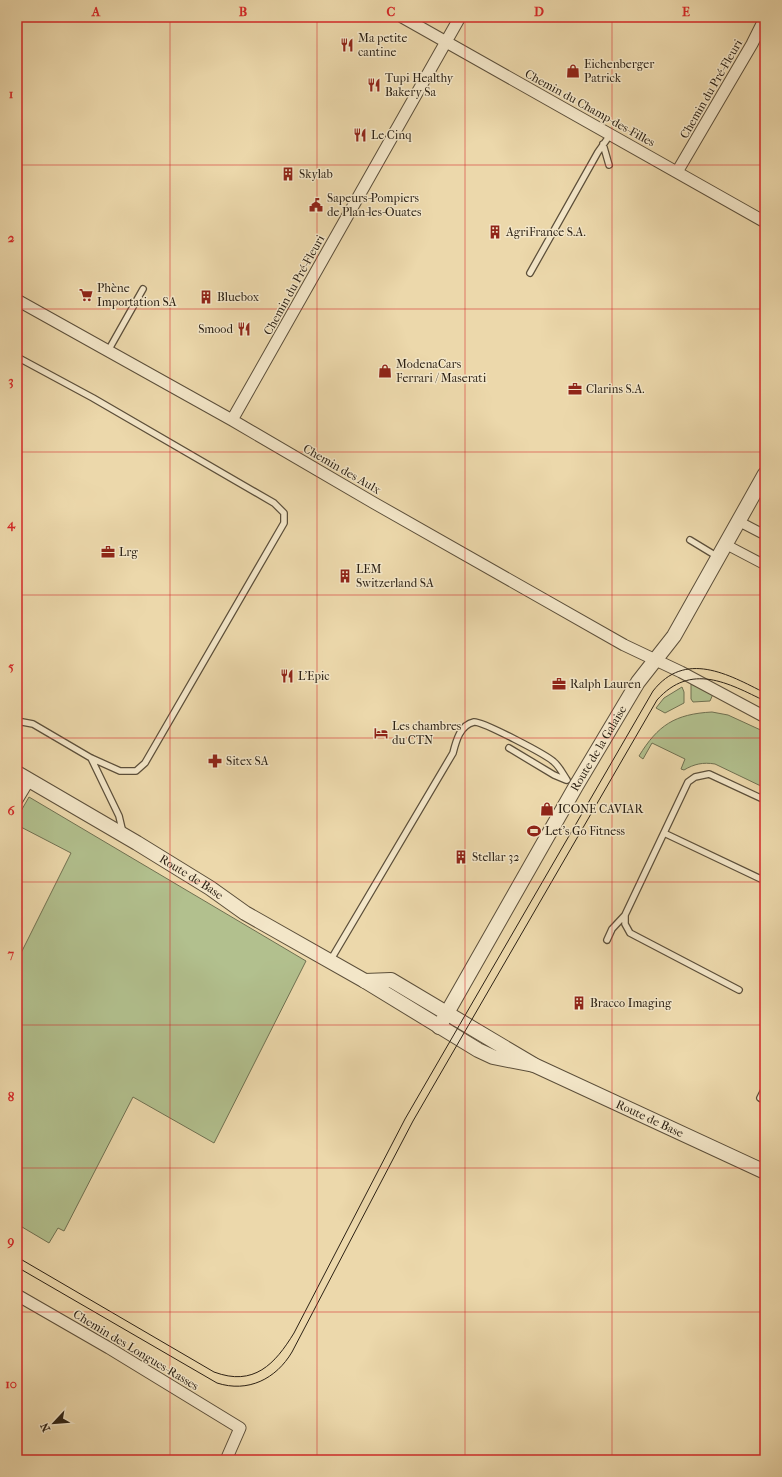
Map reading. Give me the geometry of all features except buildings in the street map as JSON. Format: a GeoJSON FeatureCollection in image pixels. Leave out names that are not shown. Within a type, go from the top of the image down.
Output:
{"type":"FeatureCollection","features":[{"type":"Feature","properties":{"kind":"street","name":"Chemin du Champ-des-Filles"},"geometry":{"type":"LineString","coordinates":[[402,17],[606,139],[677,172],[765,222]]}},
{"type":"Feature","properties":{"kind":"street","name":"Chemin du Pré-Fleuri"},"geometry":{"type":"LineString","coordinates":[[232,420],[460,17]]}},
{"type":"Feature","properties":{"kind":"street","name":"Chemin du Pré-Fleuri"},"geometry":{"type":"LineString","coordinates":[[677,172],[752,44],[765,18]]}},
{"type":"Feature","properties":{"kind":"street","name":"Chemin des Aulx"},"geometry":{"type":"LineString","coordinates":[[17,300],[232,420],[556,607],[628,647],[765,716]]}},
{"type":"Feature","properties":{"kind":"street","name":"Route de la Galaise"},"geometry":{"type":"LineString","coordinates":[[439,1027],[572,783],[638,682],[654,659],[674,636],[765,474]]}},
{"type":"Feature","properties":{"kind":"street"},"geometry":{"type":"LineString","coordinates":[[738,521],[765,535]]}},
{"type":"Feature","properties":{"kind":"street"},"geometry":{"type":"LineString","coordinates":[[725,544],[765,565]]}},
{"type":"Feature","properties":{"kind":"street"},"geometry":{"type":"LineString","coordinates":[[17,800],[23,776]]}},
{"type":"Feature","properties":{"kind":"street","name":"Route de Base"},"geometry":{"type":"LineString","coordinates":[[23,776],[124,835],[210,888],[245,913],[365,981],[478,1050],[493,1057],[534,1065]]}},
{"type":"Feature","properties":{"kind":"street","name":"Route de Base"},"geometry":{"type":"LineString","coordinates":[[365,981],[391,980],[534,1065],[765,1172]]}},
{"type":"Feature","properties":{"kind":"street","name":"Chemin des Longues-Rasses"},"geometry":{"type":"LineString","coordinates":[[17,1295],[109,1348],[240,1428],[226,1460]]}},
{"type":"Feature","properties":{"kind":"lane"},"geometry":{"type":"LineString","coordinates":[[606,139],[609,165]]}},
{"type":"Feature","properties":{"kind":"lane"},"geometry":{"type":"LineString","coordinates":[[530,273],[606,139]]}},
{"type":"Feature","properties":{"kind":"lane"},"geometry":{"type":"LineString","coordinates":[[108,351],[143,289]]}},
{"type":"Feature","properties":{"kind":"lane"},"geometry":{"type":"LineString","coordinates":[[17,357],[93,398],[274,503],[284,513],[284,523],[145,763],[136,770],[120,771],[91,758],[33,724],[17,721]]}},
{"type":"Feature","properties":{"kind":"lane"},"geometry":{"type":"LineString","coordinates":[[690,540],[718,557]]}},
{"type":"Feature","properties":{"kind":"lane"},"geometry":{"type":"LineString","coordinates":[[330,962],[453,753],[456,741],[463,729],[468,724],[476,722],[485,724],[503,733],[554,762],[572,783]]}},
{"type":"Feature","properties":{"kind":"lane"},"geometry":{"type":"LineString","coordinates":[[509,748],[554,775],[572,783]]}},
{"type":"Feature","properties":{"kind":"lane"},"geometry":{"type":"LineString","coordinates":[[91,758],[119,816],[124,835]]}},
{"type":"Feature","properties":{"kind":"lane"},"geometry":{"type":"LineString","coordinates":[[607,940],[612,929],[625,915],[688,782],[702,774],[708,774],[765,800]]}},
{"type":"Feature","properties":{"kind":"lane"},"geometry":{"type":"LineString","coordinates":[[664,833],[765,880]]}},
{"type":"Feature","properties":{"kind":"lane"},"geometry":{"type":"LineString","coordinates":[[625,915],[625,924],[630,934],[740,990]]}},
{"type":"Feature","properties":{"kind":"lane"},"geometry":{"type":"LineString","coordinates":[[765,1088],[760,1098],[765,1101]]}},
{"type":"Feature","properties":{"kind":"green space"},"geometry":{"type":"Polygon","coordinates":[[[691,684],[713,694],[710,701],[693,702],[691,699],[691,684]]]}},
{"type":"Feature","properties":{"kind":"green space"},"geometry":{"type":"Polygon","coordinates":[[[682,687],[684,692],[684,703],[665,713],[656,708],[664,698],[682,687]]]}},
{"type":"Feature","properties":{"kind":"green space"},"geometry":{"type":"Polygon","coordinates":[[[712,712],[728,715],[765,732],[765,788],[715,764],[703,763],[691,766],[684,770],[681,769],[685,759],[652,743],[643,759],[639,756],[653,736],[669,723],[688,715],[712,712]]]}},
{"type":"Feature","properties":{"kind":"green space"},"geometry":{"type":"Polygon","coordinates":[[[29,797],[306,961],[214,1143],[133,1097],[64,1231],[58,1228],[49,1243],[17,1224],[17,961],[71,853],[17,825],[17,818],[29,797]]]}},
{"type":"Feature","properties":{"kind":"tram line"},"geometry":{"type":"LineString","coordinates":[[17,1257],[214,1372],[228,1376],[241,1377],[262,1370],[279,1354],[294,1333],[405,1119],[653,691],[665,679],[679,671],[693,669],[722,673],[765,693]]}},
{"type":"Feature","properties":{"kind":"tram line"},"geometry":{"type":"LineString","coordinates":[[17,1267],[217,1383],[228,1386],[250,1385],[278,1370],[292,1352],[413,1121],[657,700],[670,688],[683,682],[696,679],[724,683],[765,701]]}},
{"type":"Feature","properties":{"kind":"place","name":"Ma petite cantine"},"geometry":{"type":"Point","coordinates":[347,45]}},
{"type":"Feature","properties":{"kind":"place","name":"Eichenberger Patrick"},"geometry":{"type":"Point","coordinates":[573,71]}},
{"type":"Feature","properties":{"kind":"place","name":"Tupi Healthy Bakery Sa"},"geometry":{"type":"Point","coordinates":[374,85]}},
{"type":"Feature","properties":{"kind":"place","name":"Le Cinq"},"geometry":{"type":"Point","coordinates":[360,135]}},
{"type":"Feature","properties":{"kind":"place","name":"Skylab"},"geometry":{"type":"Point","coordinates":[288,174]}},
{"type":"Feature","properties":{"kind":"place","name":"Sapeurs-Pompiers de Plan-les-Ouates"},"geometry":{"type":"Point","coordinates":[316,205]}},
{"type":"Feature","properties":{"kind":"place","name":"AgriFrance S.A."},"geometry":{"type":"Point","coordinates":[495,232]}},
{"type":"Feature","properties":{"kind":"place","name":"Phène Importation SA"},"geometry":{"type":"Point","coordinates":[86,295]}},
{"type":"Feature","properties":{"kind":"place","name":"Bluebox"},"geometry":{"type":"Point","coordinates":[206,297]}},
{"type":"Feature","properties":{"kind":"place","name":"Smood"},"geometry":{"type":"Point","coordinates":[244,329]}},
{"type":"Feature","properties":{"kind":"place","name":"ModenaCars Ferrari / Maserati"},"geometry":{"type":"Point","coordinates":[385,371]}},
{"type":"Feature","properties":{"kind":"place","name":"Clarins S.A."},"geometry":{"type":"Point","coordinates":[575,389]}},
{"type":"Feature","properties":{"kind":"place","name":"Lrg"},"geometry":{"type":"Point","coordinates":[108,552]}},
{"type":"Feature","properties":{"kind":"place","name":"LEM Switzerland SA"},"geometry":{"type":"Point","coordinates":[345,576]}},
{"type":"Feature","properties":{"kind":"place","name":"L'Epic"},"geometry":{"type":"Point","coordinates":[287,676]}},
{"type":"Feature","properties":{"kind":"place","name":"Ralph Lauren"},"geometry":{"type":"Point","coordinates":[559,684]}},
{"type":"Feature","properties":{"kind":"place","name":"Les chambres du CTN"},"geometry":{"type":"Point","coordinates":[381,733]}},
{"type":"Feature","properties":{"kind":"place","name":"Sitex SA"},"geometry":{"type":"Point","coordinates":[215,761]}},
{"type":"Feature","properties":{"kind":"place","name":"ICONE CAVIAR"},"geometry":{"type":"Point","coordinates":[547,809]}},
{"type":"Feature","properties":{"kind":"place","name":"Let's Go Fitness"},"geometry":{"type":"Point","coordinates":[534,831]}},
{"type":"Feature","properties":{"kind":"place","name":"Stellar 32"},"geometry":{"type":"Point","coordinates":[461,857]}},
{"type":"Feature","properties":{"kind":"place","name":"Bracco Imaging"},"geometry":{"type":"Point","coordinates":[579,1003]}}]}
